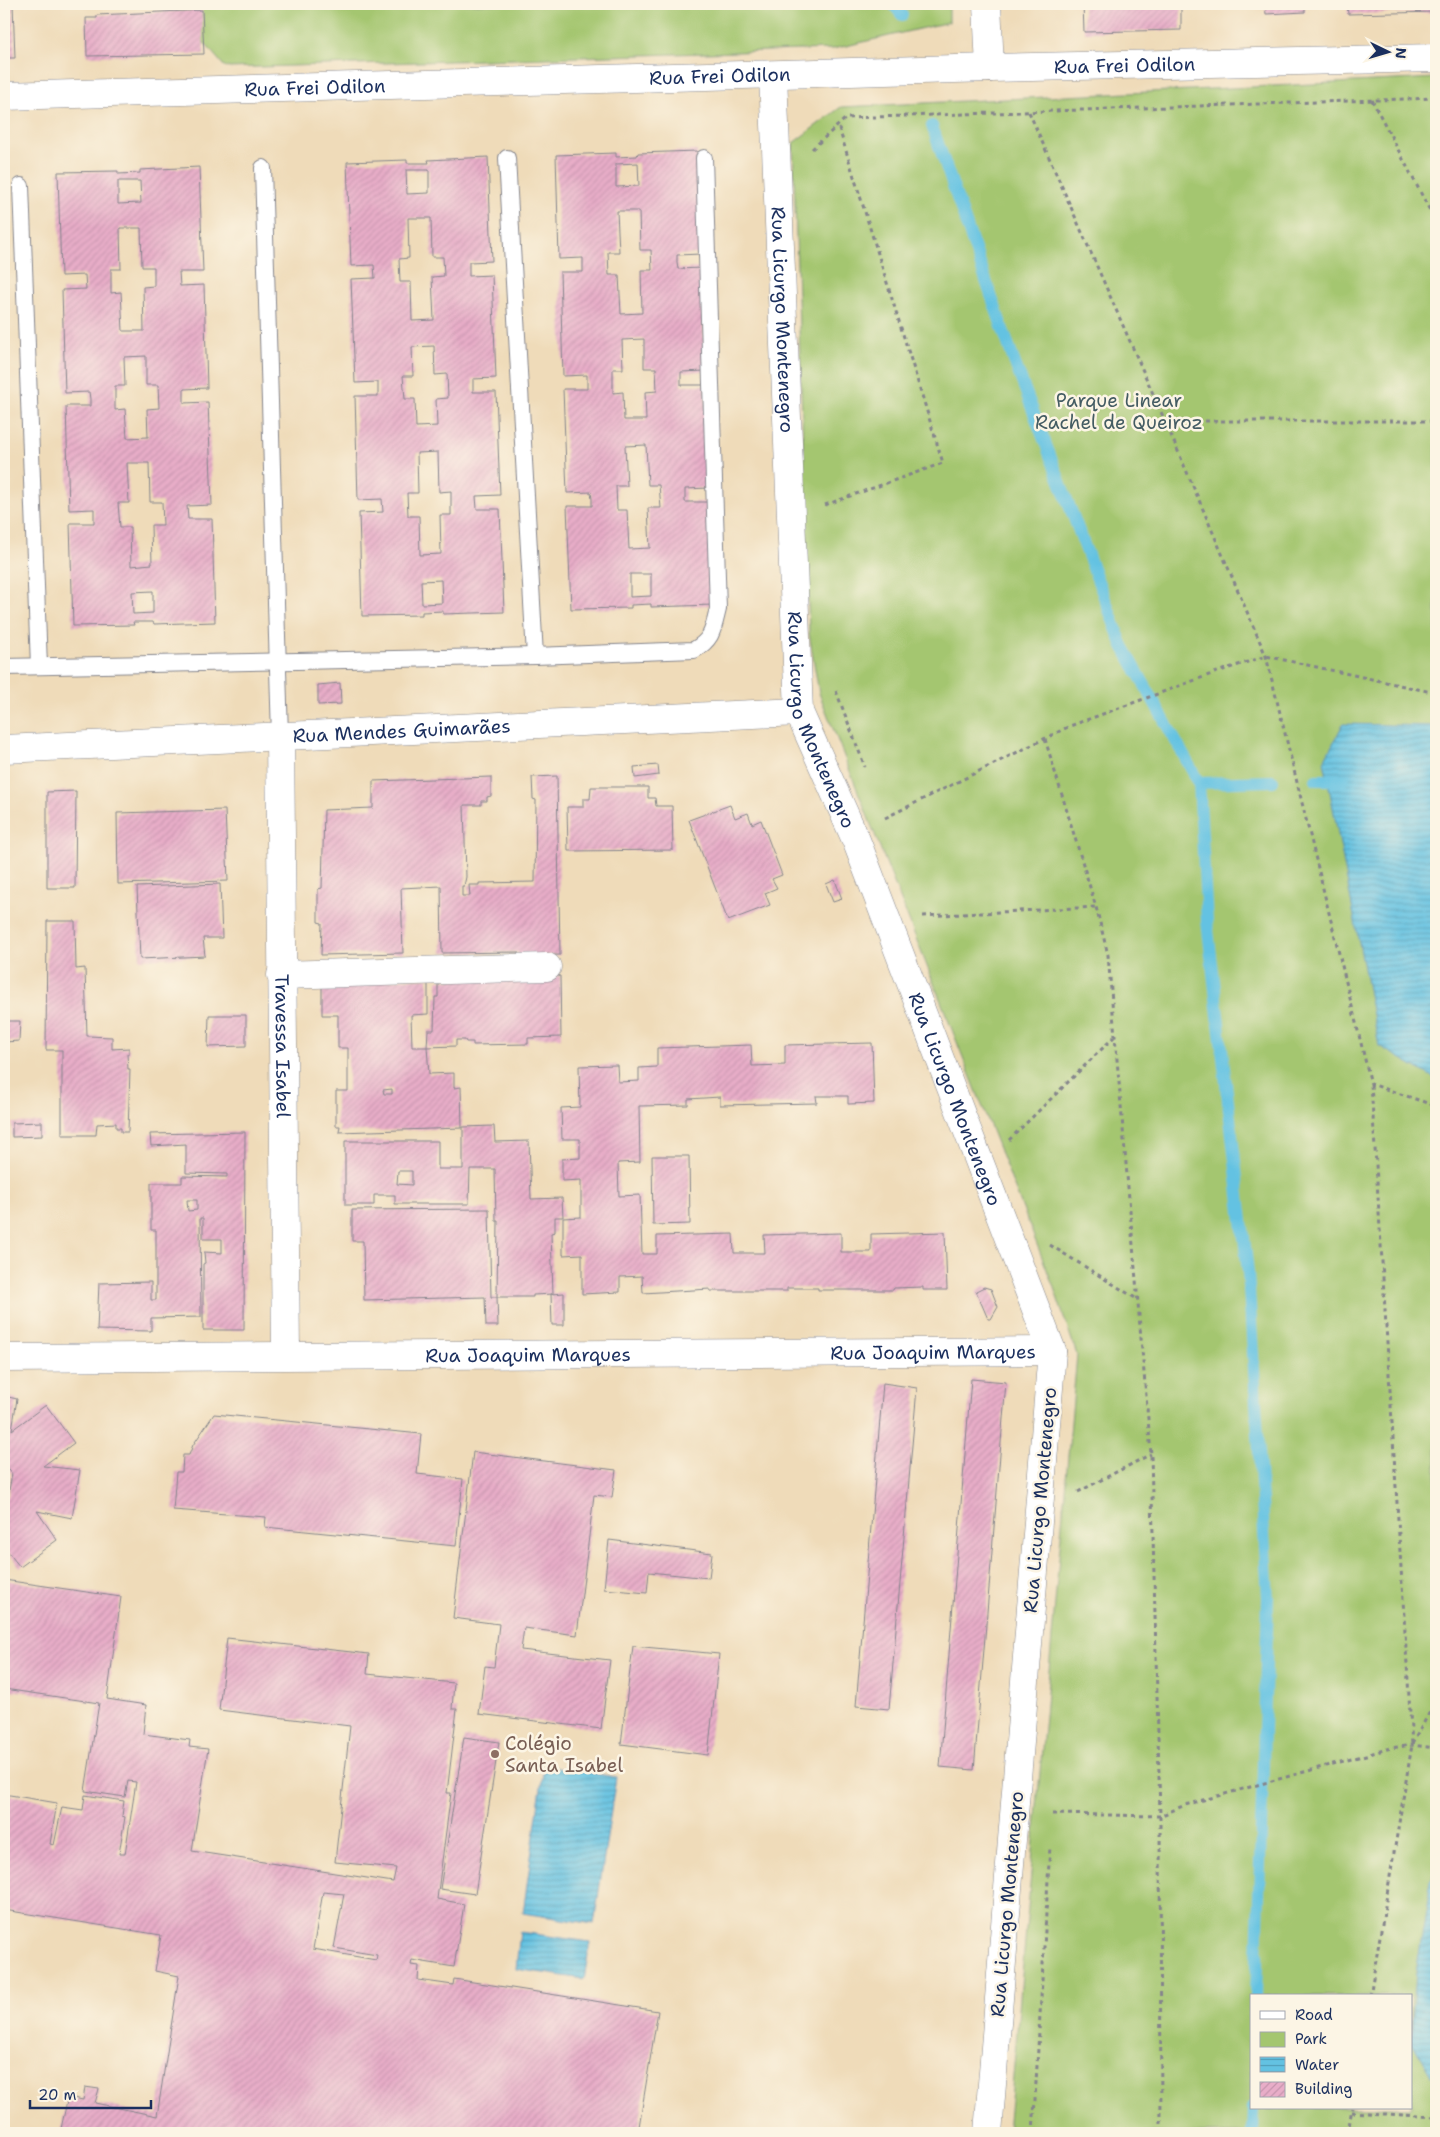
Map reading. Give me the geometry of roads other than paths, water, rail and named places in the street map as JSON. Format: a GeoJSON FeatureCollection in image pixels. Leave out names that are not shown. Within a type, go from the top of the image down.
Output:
{"type":"FeatureCollection","features":[{"type":"Feature","properties":{"kind":"street"},"geometry":{"type":"LineString","coordinates":[[987,4],[990,68]]}},
{"type":"Feature","properties":{"kind":"street","name":"Rua Frei Odilon"},"geometry":{"type":"LineString","coordinates":[[4,96],[990,68],[1436,58]]}},
{"type":"Feature","properties":{"kind":"street","name":"Rua Licurgo Montenegro"},"geometry":{"type":"LineString","coordinates":[[773,74],[799,712],[856,840],[1052,1351],[988,2133]]}},
{"type":"Feature","properties":{"kind":"street","name":"Rua Mendes Guimarães"},"geometry":{"type":"LineString","coordinates":[[4,749],[799,712]]}},
{"type":"Feature","properties":{"kind":"street","name":"Travessa Isabel"},"geometry":{"type":"LineString","coordinates":[[280,736],[286,1355]]}},
{"type":"Feature","properties":{"kind":"street"},"geometry":{"type":"LineString","coordinates":[[281,975],[547,967]]}},
{"type":"Feature","properties":{"kind":"street","name":"Rua Joaquim Marques"},"geometry":{"type":"LineString","coordinates":[[4,1358],[1052,1351]]}},
{"type":"Feature","properties":{"kind":"lane"},"geometry":{"type":"LineString","coordinates":[[507,158],[535,656]]}},
{"type":"Feature","properties":{"kind":"lane"},"geometry":{"type":"LineString","coordinates":[[4,667],[535,656],[694,650],[705,643],[712,632],[718,609],[704,158]]}},
{"type":"Feature","properties":{"kind":"lane"},"geometry":{"type":"LineString","coordinates":[[263,168],[280,736]]}},
{"type":"Feature","properties":{"kind":"lane"},"geometry":{"type":"LineString","coordinates":[[20,186],[39,666]]}},
{"type":"Feature","properties":{"kind":"water"},"geometry":{"type":"Polygon","coordinates":[[[1343,724],[1436,726],[1436,1079],[1379,1046],[1324,761],[1343,724]]]}},
{"type":"Feature","properties":{"kind":"water"},"geometry":{"type":"Polygon","coordinates":[[[544,1766],[616,1777],[594,1924],[523,1913],[544,1766]]]}},
{"type":"Feature","properties":{"kind":"water"},"geometry":{"type":"Polygon","coordinates":[[[1436,1867],[1436,2075],[1431,2076],[1412,2042],[1412,2027],[1416,1973],[1431,1880],[1436,1867]]]}},
{"type":"Feature","properties":{"kind":"water"},"geometry":{"type":"Polygon","coordinates":[[[520,1932],[590,1942],[584,1979],[516,1969],[520,1932]]]}},
{"type":"Feature","properties":{"kind":"waterway"},"geometry":{"type":"LineString","coordinates":[[893,4],[902,15]]}},
{"type":"Feature","properties":{"kind":"waterway"},"geometry":{"type":"LineString","coordinates":[[932,126],[1014,361],[1122,644],[1199,783],[1207,921],[1248,1272],[1268,1598],[1256,1994]]}},
{"type":"Feature","properties":{"kind":"waterway"},"geometry":{"type":"LineString","coordinates":[[1316,780],[1344,780]]}},
{"type":"Feature","properties":{"kind":"waterway"},"geometry":{"type":"LineString","coordinates":[[1199,783],[1273,781]]}},
{"type":"Feature","properties":{"kind":"waterway"},"geometry":{"type":"LineString","coordinates":[[1252,2133],[1253,2110]]}},
{"type":"Feature","properties":{"kind":"place","name":"Colégio Santa Isabel"},"geometry":{"type":"Point","coordinates":[495,1754]}},
{"type":"Feature","properties":{"kind":"park label","name":"Parque Linear Rachel de Queiroz"},"geometry":{"type":"Point","coordinates":[1119,411]}}]}
